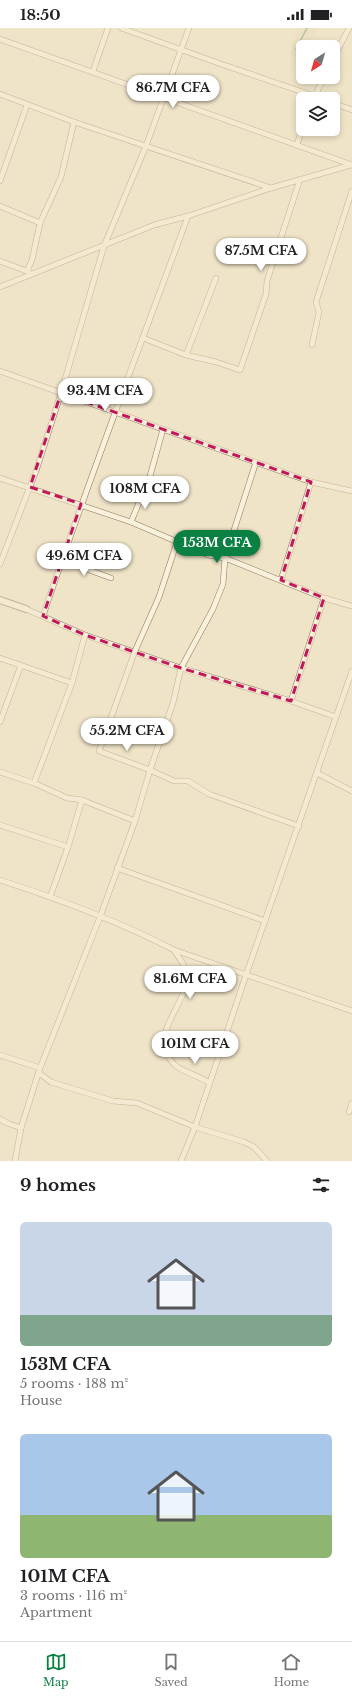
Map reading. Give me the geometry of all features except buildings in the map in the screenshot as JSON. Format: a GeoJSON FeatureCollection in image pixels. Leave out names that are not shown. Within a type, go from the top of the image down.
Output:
{"type":"FeatureCollection","features":[{"type":"Feature","properties":{"kind":"street"},"geometry":{"type":"LineString","coordinates":[[93,71],[108,28]]}},
{"type":"Feature","properties":{"kind":"street"},"geometry":{"type":"LineString","coordinates":[[121,28],[300,92]]}},
{"type":"Feature","properties":{"kind":"street"},"geometry":{"type":"LineString","coordinates":[[0,564],[30,488],[61,393],[104,246],[146,146],[189,28]]}},
{"type":"Feature","properties":{"kind":"street"},"geometry":{"type":"LineString","coordinates":[[340,45],[349,28]]}},
{"type":"Feature","properties":{"kind":"street"},"geometry":{"type":"LineString","coordinates":[[0,38],[352,165]]}},
{"type":"Feature","properties":{"kind":"street"},"geometry":{"type":"LineString","coordinates":[[0,94],[74,122],[270,188]]}},
{"type":"Feature","properties":{"kind":"street"},"geometry":{"type":"LineString","coordinates":[[0,181],[27,105]]}},
{"type":"Feature","properties":{"kind":"street"},"geometry":{"type":"LineString","coordinates":[[340,106],[352,110]]}},
{"type":"Feature","properties":{"kind":"street"},"geometry":{"type":"LineString","coordinates":[[30,272],[40,223],[61,176],[74,122]]}},
{"type":"Feature","properties":{"kind":"street"},"geometry":{"type":"LineString","coordinates":[[297,144],[300,136]]}},
{"type":"Feature","properties":{"kind":"street"},"geometry":{"type":"LineString","coordinates":[[0,287],[30,272],[104,246],[154,225],[188,216],[270,188],[352,165]]}},
{"type":"Feature","properties":{"kind":"street"},"geometry":{"type":"LineString","coordinates":[[143,338],[186,355],[216,362],[240,370],[266,294],[266,281],[300,180]]}},
{"type":"Feature","properties":{"kind":"street"},"geometry":{"type":"LineString","coordinates":[[312,345],[319,312],[316,302],[352,191]]}},
{"type":"Feature","properties":{"kind":"street"},"geometry":{"type":"LineString","coordinates":[[0,206],[40,223]]}},
{"type":"Feature","properties":{"kind":"street"},"geometry":{"type":"LineString","coordinates":[[43,616],[81,504],[188,216]]}},
{"type":"Feature","properties":{"kind":"street"},"geometry":{"type":"LineString","coordinates":[[0,260],[30,272]]}},
{"type":"Feature","properties":{"kind":"street"},"geometry":{"type":"LineString","coordinates":[[186,355],[216,278]]}},
{"type":"Feature","properties":{"kind":"street"},"geometry":{"type":"LineString","coordinates":[[0,371],[311,482],[352,491]]}},
{"type":"Feature","properties":{"kind":"street"},"geometry":{"type":"LineString","coordinates":[[131,522],[150,476],[163,429]]}},
{"type":"Feature","properties":{"kind":"street"},"geometry":{"type":"LineString","coordinates":[[15,1161],[21,1128],[40,1070],[100,917],[116,868],[135,821],[150,770],[173,703],[181,668],[213,609],[223,584],[225,558],[256,462]]}},
{"type":"Feature","properties":{"kind":"street"},"geometry":{"type":"LineString","coordinates":[[0,478],[131,522],[208,555],[225,558],[324,598],[352,606]]}},
{"type":"Feature","properties":{"kind":"street"},"geometry":{"type":"LineString","coordinates":[[281,580],[311,482]]}},
{"type":"Feature","properties":{"kind":"street"},"geometry":{"type":"LineString","coordinates":[[177,542],[159,597],[135,651],[98,751],[150,770],[174,781],[188,781],[209,794],[299,826]]}},
{"type":"Feature","properties":{"kind":"street"},"geometry":{"type":"LineString","coordinates":[[62,560],[111,578]]}},
{"type":"Feature","properties":{"kind":"street"},"geometry":{"type":"LineString","coordinates":[[291,701],[324,598]]}},
{"type":"Feature","properties":{"kind":"street"},"geometry":{"type":"LineString","coordinates":[[0,600],[43,616],[85,635],[181,668],[291,701],[336,717]]}},
{"type":"Feature","properties":{"kind":"street"},"geometry":{"type":"LineString","coordinates":[[34,784],[72,683],[85,635]]}},
{"type":"Feature","properties":{"kind":"street"},"geometry":{"type":"LineString","coordinates":[[0,658],[72,683]]}},
{"type":"Feature","properties":{"kind":"street"},"geometry":{"type":"LineString","coordinates":[[0,722],[20,665]]}},
{"type":"Feature","properties":{"kind":"street"},"geometry":{"type":"LineString","coordinates":[[181,1161],[195,1128],[246,975],[352,671]]}},
{"type":"Feature","properties":{"kind":"street"},"geometry":{"type":"LineString","coordinates":[[0,772],[67,798],[82,800],[135,821]]}},
{"type":"Feature","properties":{"kind":"street"},"geometry":{"type":"LineString","coordinates":[[317,773],[352,791]]}},
{"type":"Feature","properties":{"kind":"street"},"geometry":{"type":"LineString","coordinates":[[50,896],[68,847],[82,800]]}},
{"type":"Feature","properties":{"kind":"street"},"geometry":{"type":"LineString","coordinates":[[0,825],[68,847]]}},
{"type":"Feature","properties":{"kind":"street"},"geometry":{"type":"LineString","coordinates":[[116,868],[265,921]]}},
{"type":"Feature","properties":{"kind":"street"},"geometry":{"type":"LineString","coordinates":[[0,880],[50,896],[151,938],[174,950],[352,1011]]}},
{"type":"Feature","properties":{"kind":"street"},"geometry":{"type":"LineString","coordinates":[[174,950],[187,975],[183,994],[166,1030],[164,1046],[165,1051],[176,1066],[201,1077],[209,1083]]}},
{"type":"Feature","properties":{"kind":"street"},"geometry":{"type":"LineString","coordinates":[[0,1055],[40,1070],[51,1082],[113,1101],[129,1101],[146,1105],[195,1128],[244,1142],[254,1147],[267,1161]]}},
{"type":"Feature","properties":{"kind":"street"},"geometry":{"type":"LineString","coordinates":[[350,1112],[352,1103]]}},
{"type":"Feature","properties":{"kind":"street"},"geometry":{"type":"LineString","coordinates":[[0,1119],[21,1128]]}},
{"type":"Feature","properties":{"kind":"highlighted area"},"geometry":{"type":"Polygon","coordinates":[[[61,393],[311,482],[281,580],[324,598],[291,701],[181,668],[85,635],[43,616],[81,504],[30,487],[61,393]]]}},
{"type":"Feature","properties":{"kind":"shaded area"},"geometry":{"type":"Polygon","coordinates":[[[298,28],[319,28],[311,40],[296,40],[296,58],[289,55],[298,28]]]}},
{"type":"Feature","properties":{"kind":"waterway"},"geometry":{"type":"LineString","coordinates":[[301,40],[307,28]]}}]}
